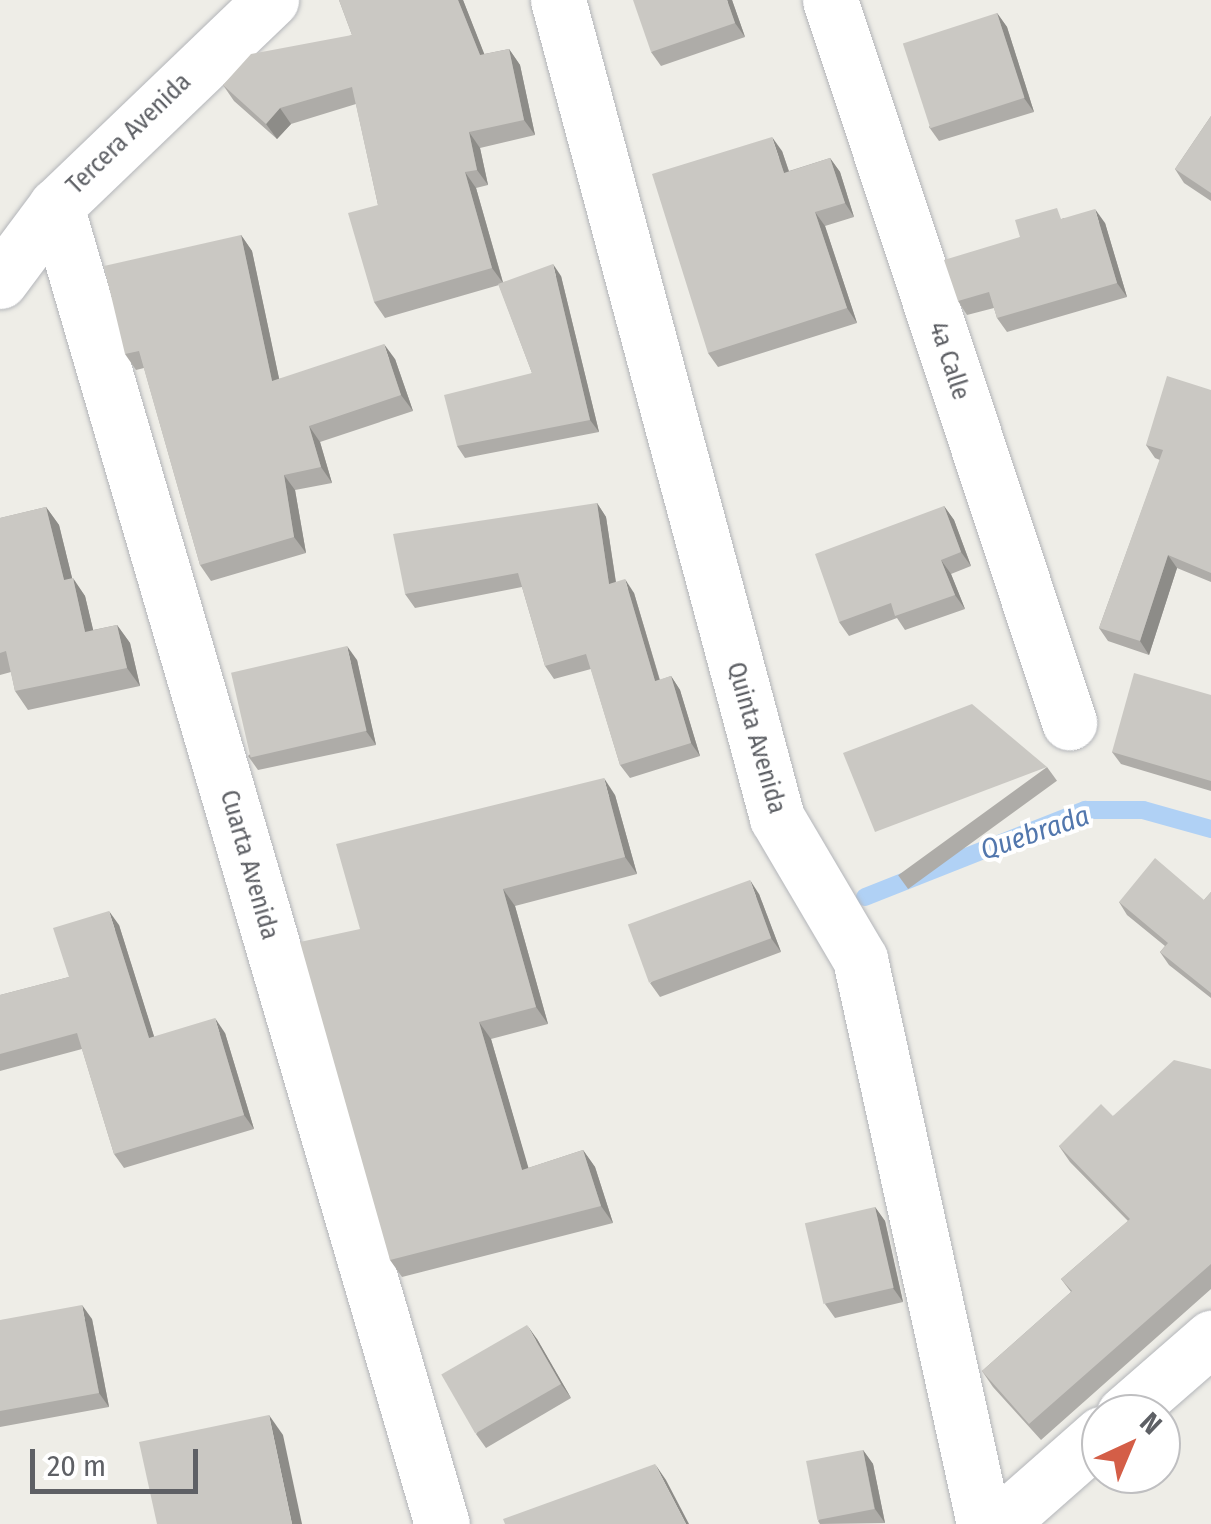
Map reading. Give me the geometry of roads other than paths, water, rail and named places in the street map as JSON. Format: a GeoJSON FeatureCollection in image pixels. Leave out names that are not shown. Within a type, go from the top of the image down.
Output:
{"type":"FeatureCollection","features":[{"type":"Feature","properties":{"kind":"street","name":"Tercera Avenida"},"geometry":{"type":"LineString","coordinates":[[0,280],[56,206],[271,0]]}},
{"type":"Feature","properties":{"kind":"street","name":"Quinta Avenida"},"geometry":{"type":"LineString","coordinates":[[558,0],[777,818],[860,959],[984,1524]]}},
{"type":"Feature","properties":{"kind":"street","name":"4a Calle"},"geometry":{"type":"LineString","coordinates":[[830,0],[1069,722]]}},
{"type":"Feature","properties":{"kind":"street","name":"Cuarta Avenida"},"geometry":{"type":"LineString","coordinates":[[56,206],[442,1524]]}},
{"type":"Feature","properties":{"kind":"street"},"geometry":{"type":"LineString","coordinates":[[1147,1394],[1211,1338]]}},
{"type":"Feature","properties":{"kind":"street"},"geometry":{"type":"LineString","coordinates":[[998,1524],[1081,1451]]}},
{"type":"Feature","properties":{"kind":"waterway","name":"Quebrada"},"geometry":{"type":"LineString","coordinates":[[865,897],[1085,810],[1143,810],[1211,829]]}}]}
